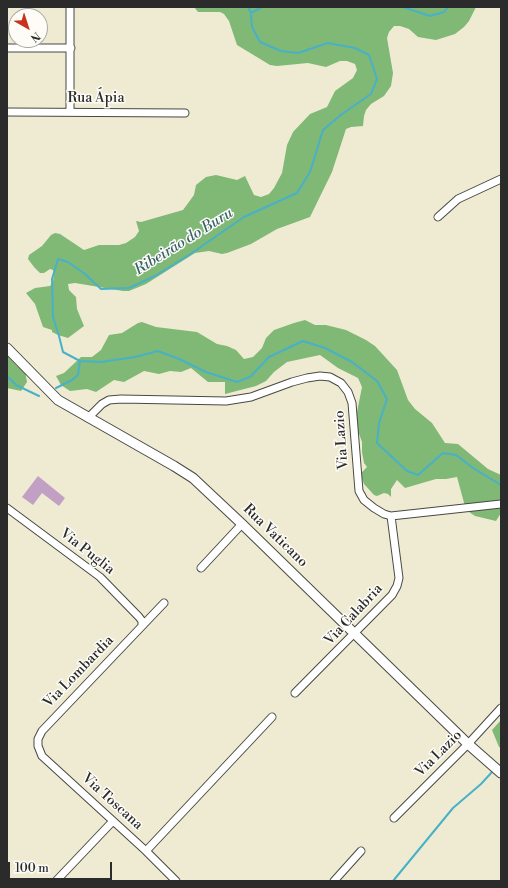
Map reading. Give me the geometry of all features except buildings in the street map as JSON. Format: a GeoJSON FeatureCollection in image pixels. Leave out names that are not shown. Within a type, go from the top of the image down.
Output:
{"type":"FeatureCollection","features":[{"type":"Feature","properties":{"kind":"street"},"geometry":{"type":"LineString","coordinates":[[70,7],[70,112]]}},
{"type":"Feature","properties":{"kind":"street"},"geometry":{"type":"LineString","coordinates":[[7,48],[71,48]]}},
{"type":"Feature","properties":{"kind":"street","name":"Rua Ápia"},"geometry":{"type":"LineString","coordinates":[[7,112],[184,113]]}},
{"type":"Feature","properties":{"kind":"street"},"geometry":{"type":"LineString","coordinates":[[438,217],[458,199],[501,179]]}},
{"type":"Feature","properties":{"kind":"street","name":"Rua Vaticano"},"geometry":{"type":"LineString","coordinates":[[7,348],[58,400],[193,478],[468,744],[501,774]]}},
{"type":"Feature","properties":{"kind":"street","name":"Via Lazio"},"geometry":{"type":"LineString","coordinates":[[88,418],[102,404],[109,400],[226,401],[251,397],[307,378],[320,376],[330,378],[341,384],[348,392],[352,403],[359,491],[364,500],[374,508],[391,516]]}},
{"type":"Feature","properties":{"kind":"street"},"geometry":{"type":"LineString","coordinates":[[391,516],[501,504]]}},
{"type":"Feature","properties":{"kind":"street","name":"Via Puglia"},"geometry":{"type":"LineString","coordinates":[[7,508],[100,577],[139,617],[142,621],[142,625]]}},
{"type":"Feature","properties":{"kind":"street","name":"Via Calabria"},"geometry":{"type":"LineString","coordinates":[[295,693],[355,634],[392,595],[397,586],[399,578],[391,516]]}},
{"type":"Feature","properties":{"kind":"street"},"geometry":{"type":"LineString","coordinates":[[201,568],[242,524]]}},
{"type":"Feature","properties":{"kind":"street","name":"Via Lombardia"},"geometry":{"type":"LineString","coordinates":[[38,739],[42,731],[164,603]]}},
{"type":"Feature","properties":{"kind":"street","name":"Via Lazio"},"geometry":{"type":"LineString","coordinates":[[394,818],[468,744],[501,708]]}},
{"type":"Feature","properties":{"kind":"street"},"geometry":{"type":"LineString","coordinates":[[146,851],[272,717]]}},
{"type":"Feature","properties":{"kind":"street","name":"Via Toscana"},"geometry":{"type":"LineString","coordinates":[[38,739],[38,746],[42,756],[146,851],[176,881]]}},
{"type":"Feature","properties":{"kind":"street"},"geometry":{"type":"LineString","coordinates":[[56,881],[113,821]]}},
{"type":"Feature","properties":{"kind":"street"},"geometry":{"type":"LineString","coordinates":[[334,881],[361,851]]}},
{"type":"Feature","properties":{"kind":"green space"},"geometry":{"type":"Polygon","coordinates":[[[194,7],[476,7],[469,21],[464,27],[455,34],[436,40],[418,37],[409,29],[400,26],[394,26],[389,32],[387,38],[393,73],[391,86],[384,96],[371,104],[366,110],[363,126],[346,129],[332,172],[310,217],[277,229],[251,244],[227,253],[222,254],[209,251],[195,253],[146,284],[129,291],[75,283],[68,284],[69,290],[76,297],[77,309],[84,326],[68,338],[58,335],[52,332],[52,330],[43,327],[35,304],[26,293],[35,288],[50,286],[53,282],[53,270],[50,269],[44,273],[40,273],[28,259],[29,255],[42,246],[51,235],[55,233],[60,234],[84,250],[99,245],[119,245],[126,243],[135,237],[139,231],[136,221],[141,222],[183,210],[194,195],[196,185],[206,177],[216,175],[237,180],[245,176],[254,195],[261,197],[269,194],[282,173],[287,145],[293,132],[310,114],[327,107],[335,91],[353,78],[357,70],[355,64],[347,61],[340,61],[326,67],[308,63],[277,66],[270,65],[237,45],[229,21],[224,14],[220,12],[198,12],[194,7]]]}},
{"type":"Feature","properties":{"kind":"green space"},"geometry":{"type":"Polygon","coordinates":[[[305,320],[315,325],[326,325],[346,330],[375,346],[397,370],[408,400],[415,409],[432,423],[445,443],[458,444],[488,469],[501,475],[501,513],[496,521],[475,516],[466,510],[457,477],[436,479],[405,488],[397,480],[391,489],[391,497],[384,493],[377,496],[374,495],[364,484],[360,474],[367,467],[364,463],[362,442],[355,422],[362,387],[358,378],[338,368],[320,355],[287,362],[274,372],[266,381],[256,386],[225,394],[225,382],[208,382],[191,368],[181,372],[170,371],[159,374],[144,371],[124,382],[114,380],[96,392],[87,389],[70,391],[61,385],[56,376],[64,373],[81,357],[92,357],[101,350],[109,335],[122,333],[142,322],[156,327],[197,332],[217,344],[236,350],[244,359],[253,357],[262,348],[266,338],[274,330],[305,320]]]}},
{"type":"Feature","properties":{"kind":"green space"},"geometry":{"type":"Polygon","coordinates":[[[7,355],[17,366],[25,371],[27,382],[21,391],[7,388],[7,355]]]}},
{"type":"Feature","properties":{"kind":"green space"},"geometry":{"type":"Polygon","coordinates":[[[501,720],[501,748],[499,747],[492,730],[501,720]]]}},
{"type":"Feature","properties":{"kind":"waterway","name":"Ribeirão do Buru"},"geometry":{"type":"LineString","coordinates":[[248,7],[251,13]]}},
{"type":"Feature","properties":{"kind":"waterway","name":"Ribeirão do Buru"},"geometry":{"type":"LineString","coordinates":[[266,7],[262,7],[251,13],[252,27],[260,42],[281,51],[298,53],[328,43],[355,48],[369,55],[377,79],[371,94],[342,114],[323,130],[310,172],[297,193],[244,217],[189,255],[155,276],[129,288],[101,289],[85,274],[68,262],[58,259],[52,279],[53,317],[63,352],[80,361],[101,362],[135,357],[158,351],[206,372],[237,382],[250,377],[269,357],[303,341],[325,348],[352,362],[377,381],[387,399],[379,423],[377,443],[407,471],[418,475],[443,453],[456,455],[473,468],[501,485]]}},
{"type":"Feature","properties":{"kind":"waterway","name":"Ribeirão do Buru"},"geometry":{"type":"LineString","coordinates":[[403,7],[430,16],[444,12],[448,7]]}},
{"type":"Feature","properties":{"kind":"waterway"},"geometry":{"type":"LineString","coordinates":[[56,388],[72,380],[78,375],[80,361]]}},
{"type":"Feature","properties":{"kind":"waterway"},"geometry":{"type":"LineString","coordinates":[[7,376],[16,385],[39,396]]}},
{"type":"Feature","properties":{"kind":"waterway"},"geometry":{"type":"LineString","coordinates":[[393,881],[453,808],[481,784],[492,772]]}}]}
